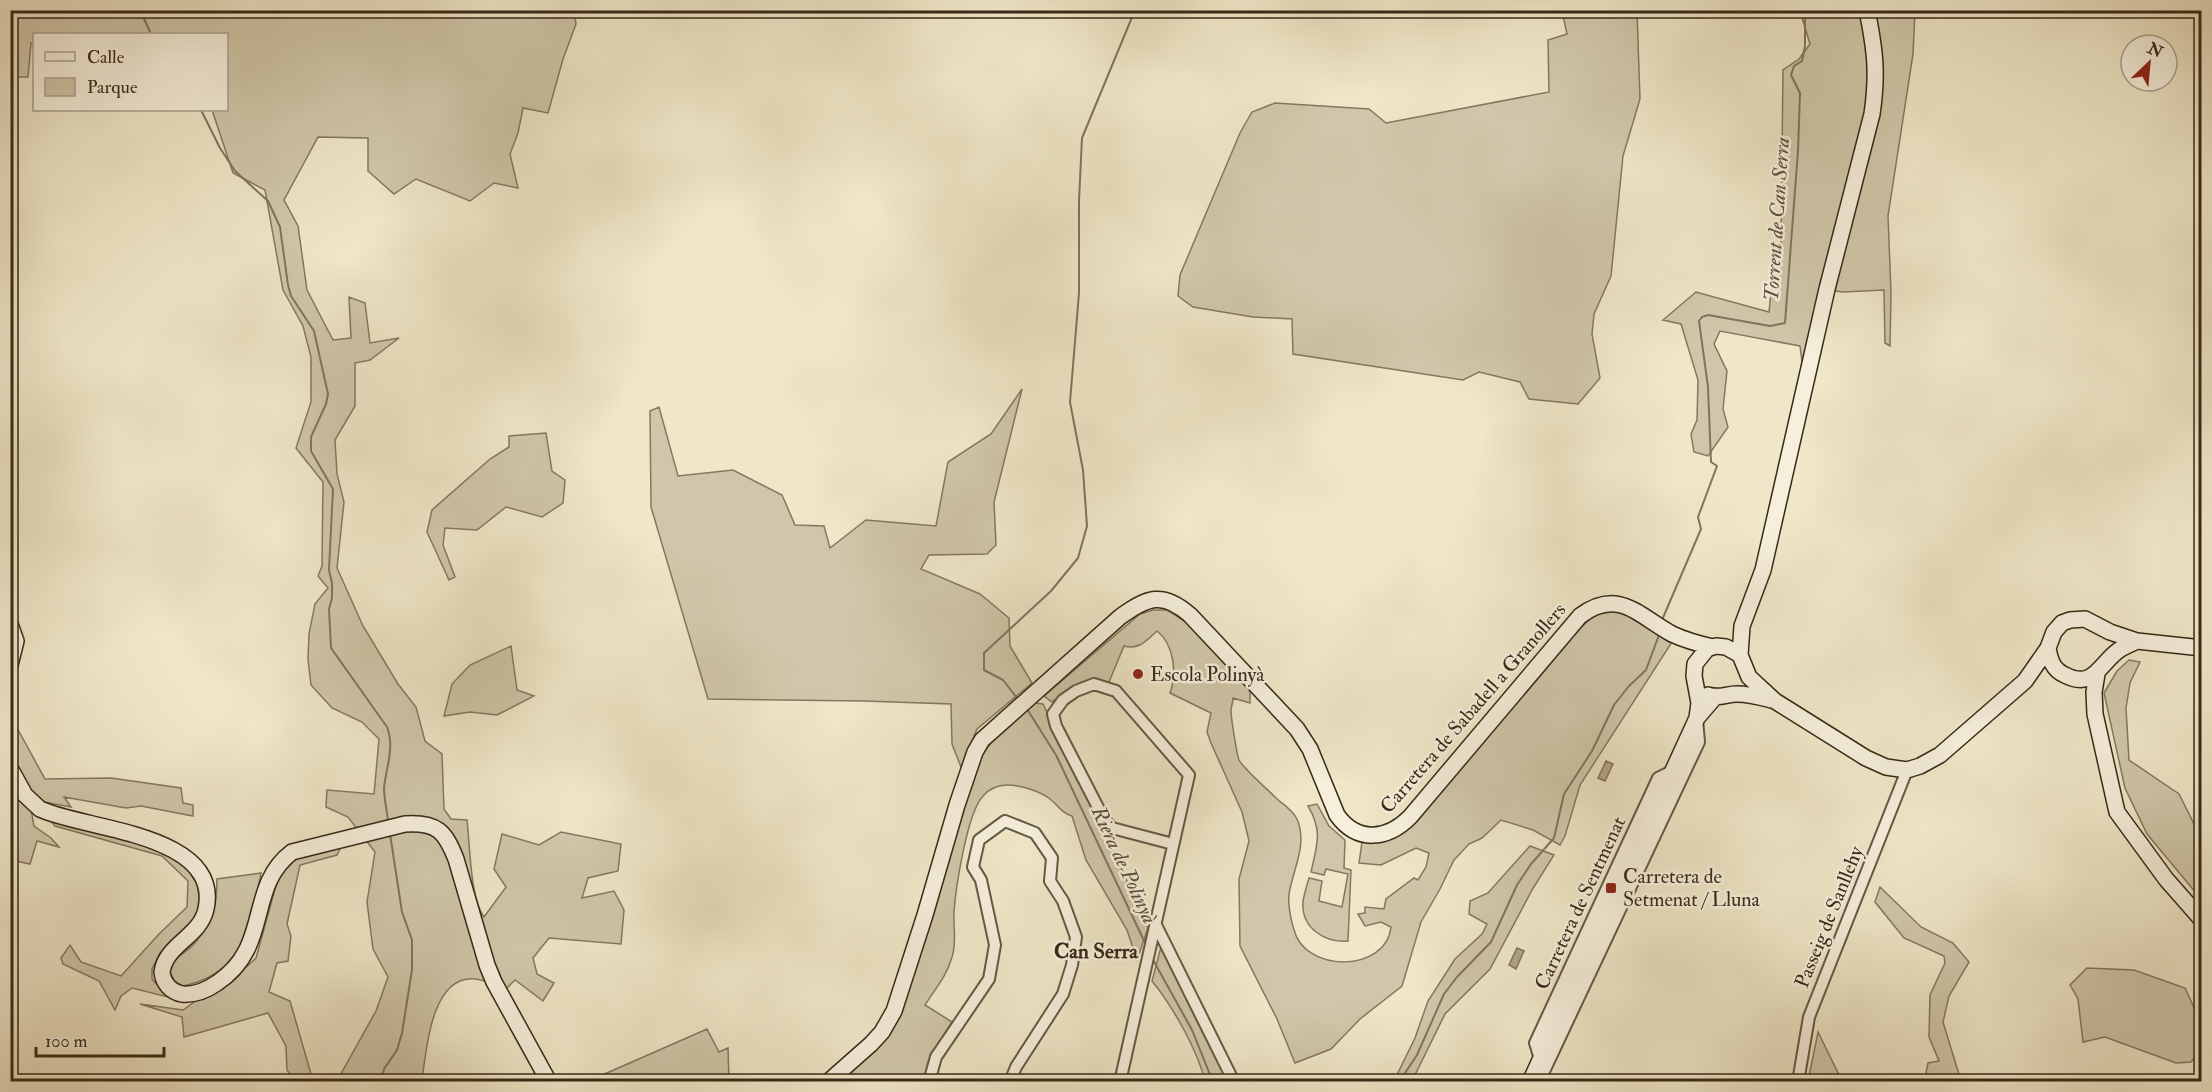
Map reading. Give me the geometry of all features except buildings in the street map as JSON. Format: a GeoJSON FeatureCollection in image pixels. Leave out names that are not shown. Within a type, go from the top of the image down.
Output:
{"type":"FeatureCollection","features":[{"type":"Feature","properties":{"kind":"main road"},"geometry":{"type":"LineString","coordinates":[[1867,10],[1876,63],[1872,114],[1827,289],[1763,570],[1742,626],[1740,655],[1746,670],[1753,682],[1775,701],[1866,758],[1886,767],[1907,770],[1940,755],[2025,681],[2048,648],[2054,632],[2070,620],[2085,619],[2099,627],[2137,641],[2202,648]]}},
{"type":"Feature","properties":{"kind":"main road","name":"Carretera de Sabadell a Granollers"},"geometry":{"type":"LineString","coordinates":[[828,1082],[872,1044],[894,1011],[957,805],[975,752],[982,740],[1135,605],[1147,600],[1159,599],[1174,603],[1190,615],[1297,729],[1310,749],[1334,806],[1344,823],[1353,830],[1374,835],[1391,831],[1410,817],[1580,616],[1594,606],[1616,603],[1642,615],[1672,634]]}},
{"type":"Feature","properties":{"kind":"main road"},"geometry":{"type":"LineString","coordinates":[[10,624],[16,641],[10,665]]}},
{"type":"Feature","properties":{"kind":"main road"},"geometry":{"type":"LineString","coordinates":[[1697,718],[1699,703],[1694,676],[1695,664],[1703,653],[1742,626]]}},
{"type":"Feature","properties":{"kind":"main road"},"geometry":{"type":"LineString","coordinates":[[2099,627],[2109,643],[2094,692],[2095,714],[2117,812],[2166,879],[2202,920]]}},
{"type":"Feature","properties":{"kind":"main road"},"geometry":{"type":"LineString","coordinates":[[1672,634],[1694,643],[1731,648],[1740,655]]}},
{"type":"Feature","properties":{"kind":"main road"},"geometry":{"type":"LineString","coordinates":[[1672,634],[1695,664]]}},
{"type":"Feature","properties":{"kind":"main road"},"geometry":{"type":"LineString","coordinates":[[2025,681],[2044,675],[2086,679],[2102,668],[2119,650],[2137,641]]}},
{"type":"Feature","properties":{"kind":"main road"},"geometry":{"type":"LineString","coordinates":[[2048,648],[2051,662],[2086,694],[2095,714]]}},
{"type":"Feature","properties":{"kind":"main road"},"geometry":{"type":"LineString","coordinates":[[1733,694],[1744,681],[1746,670]]}},
{"type":"Feature","properties":{"kind":"main road"},"geometry":{"type":"LineString","coordinates":[[1697,684],[1702,691],[1715,697],[1749,694],[1775,701]]}},
{"type":"Feature","properties":{"kind":"main road"},"geometry":{"type":"LineString","coordinates":[[1530,1082],[1697,718],[1715,697]]}},
{"type":"Feature","properties":{"kind":"main road"},"geometry":{"type":"LineString","coordinates":[[10,768],[25,795],[40,808],[164,845],[183,855],[196,868],[204,881],[207,893],[206,911],[198,928],[168,956],[162,972],[168,986],[176,992],[185,994],[199,992],[212,986],[238,965],[250,946],[271,877],[284,858],[292,852],[405,824],[425,824],[441,831],[456,859],[494,982],[549,1082]]}},
{"type":"Feature","properties":{"kind":"street"},"geometry":{"type":"LineString","coordinates":[[1120,1082],[1189,775],[1116,691],[1094,684],[1063,700],[1053,714],[1056,726],[1104,819],[1112,828],[1173,844]]}},
{"type":"Feature","properties":{"kind":"street","name":"Carretera de Sentmenat"},"geometry":{"type":"LineString","coordinates":[[1539,1082],[1699,742],[1697,718]]}},
{"type":"Feature","properties":{"kind":"street","name":"Passeig de Sanllehy"},"geometry":{"type":"LineString","coordinates":[[1798,1082],[1809,1017],[1907,770]]}},
{"type":"Feature","properties":{"kind":"street"},"geometry":{"type":"LineString","coordinates":[[929,1082],[936,1058],[989,979],[995,945],[981,880],[973,867],[979,840],[1005,821],[1035,833],[1052,858],[1050,881],[1063,901],[1076,937],[1072,965],[1063,994],[1021,1060],[1013,1081]]}},
{"type":"Feature","properties":{"kind":"street"},"geometry":{"type":"LineString","coordinates":[[1155,923],[1234,1082]]}},
{"type":"Feature","properties":{"kind":"green space"},"geometry":{"type":"Polygon","coordinates":[[[10,11],[574,11],[576,24],[563,59],[548,113],[523,108],[518,133],[510,154],[518,188],[494,183],[470,201],[416,179],[394,194],[368,171],[368,138],[318,137],[284,200],[298,226],[307,290],[333,340],[351,338],[349,297],[365,303],[370,343],[399,338],[370,360],[355,363],[355,406],[335,440],[337,474],[344,502],[337,568],[363,626],[398,684],[416,707],[425,741],[442,754],[444,809],[451,819],[467,820],[473,885],[479,908],[484,917],[506,887],[494,869],[502,834],[539,845],[561,832],[621,844],[618,871],[588,878],[582,898],[614,891],[624,910],[621,944],[549,938],[533,958],[537,974],[554,983],[543,1001],[515,980],[507,988],[475,979],[460,981],[449,989],[434,1017],[422,1081],[337,1081],[376,1011],[388,977],[373,949],[367,902],[375,852],[348,817],[326,807],[327,790],[374,794],[379,739],[362,722],[332,708],[311,685],[308,659],[309,634],[315,604],[328,588],[318,576],[322,566],[323,482],[296,448],[311,402],[311,357],[303,326],[283,290],[265,190],[233,173],[213,113],[213,111],[228,111],[228,33],[33,33],[28,77],[17,77],[11,69],[10,11]]]}},
{"type":"Feature","properties":{"kind":"green space"},"geometry":{"type":"Polygon","coordinates":[[[1562,11],[1637,11],[1640,99],[1623,156],[1611,276],[1594,314],[1592,334],[1600,378],[1578,404],[1529,399],[1520,382],[1479,372],[1463,380],[1293,354],[1292,319],[1253,317],[1193,307],[1178,296],[1180,275],[1240,133],[1252,112],[1275,103],[1369,109],[1386,123],[1549,92],[1548,40],[1567,34],[1562,11]]]}},
{"type":"Feature","properties":{"kind":"green space"},"geometry":{"type":"Polygon","coordinates":[[[1800,11],[1915,11],[1913,54],[1888,216],[1891,292],[1890,346],[1885,343],[1884,290],[1843,292],[1820,289],[1803,369],[1800,346],[1720,331],[1714,344],[1727,371],[1723,409],[1728,427],[1708,456],[1694,452],[1691,434],[1697,420],[1698,380],[1681,324],[1663,320],[1696,292],[1769,312],[1772,283],[1781,244],[1783,70],[1799,59],[1810,44],[1800,11]]]}},
{"type":"Feature","properties":{"kind":"green space"},"geometry":{"type":"Polygon","coordinates":[[[1022,389],[994,502],[996,545],[987,554],[929,555],[921,569],[980,594],[1009,618],[1010,646],[1032,683],[977,729],[961,767],[952,744],[951,704],[708,699],[651,507],[650,411],[659,407],[678,476],[733,470],[782,495],[795,525],[824,526],[830,548],[866,520],[936,526],[948,462],[991,434],[1022,389]]]}},
{"type":"Feature","properties":{"kind":"green space"},"geometry":{"type":"Polygon","coordinates":[[[546,433],[552,471],[565,480],[563,503],[542,517],[506,507],[477,530],[445,528],[443,545],[455,577],[449,580],[427,532],[432,510],[490,459],[509,447],[509,436],[546,433]]]}},
{"type":"Feature","properties":{"kind":"green space"},"geometry":{"type":"Polygon","coordinates":[[[1153,610],[1167,610],[1186,622],[1250,689],[1250,703],[1233,698],[1231,708],[1239,760],[1292,812],[1300,828],[1299,856],[1289,894],[1294,930],[1301,944],[1313,954],[1328,960],[1345,962],[1361,960],[1375,953],[1386,942],[1391,927],[1381,922],[1365,926],[1358,914],[1365,913],[1365,907],[1384,909],[1386,899],[1414,878],[1418,880],[1426,867],[1429,853],[1416,848],[1381,865],[1359,863],[1362,842],[1389,838],[1412,824],[1537,674],[1587,622],[1602,612],[1611,611],[1629,616],[1672,642],[1580,785],[1565,836],[1560,845],[1533,830],[1501,820],[1482,838],[1469,844],[1454,860],[1421,922],[1402,986],[1360,1019],[1331,1049],[1295,1063],[1277,1019],[1240,946],[1239,879],[1249,841],[1242,812],[1207,732],[1211,713],[1170,693],[1173,677],[1172,659],[1163,637],[1157,631],[1138,646],[1124,646],[1109,682],[1078,684],[1052,702],[1044,696],[1140,614],[1153,610]]]}},
{"type":"Feature","properties":{"kind":"green space"},"geometry":{"type":"Polygon","coordinates":[[[511,646],[517,690],[534,696],[497,715],[470,712],[444,716],[452,684],[470,665],[511,646]]]}},
{"type":"Feature","properties":{"kind":"green space"},"geometry":{"type":"Polygon","coordinates":[[[2129,660],[2140,662],[2130,683],[2126,708],[2129,760],[2179,794],[2193,822],[2201,847],[2201,899],[2147,834],[2125,788],[2104,693],[2117,671],[2129,660]]]}},
{"type":"Feature","properties":{"kind":"green space"},"geometry":{"type":"Polygon","coordinates":[[[1035,703],[1043,704],[1099,818],[1148,928],[1137,960],[1127,930],[1086,860],[1072,816],[1046,796],[1024,787],[1003,785],[994,788],[983,796],[972,818],[957,885],[954,911],[955,940],[950,964],[925,1005],[952,1022],[933,1054],[926,1081],[896,1078],[895,1081],[841,1082],[880,1045],[968,787],[981,756],[997,735],[1035,703]]]}},
{"type":"Feature","properties":{"kind":"green space"},"geometry":{"type":"Polygon","coordinates":[[[10,715],[45,779],[111,778],[181,788],[183,803],[193,805],[193,816],[141,806],[126,808],[64,797],[71,807],[44,802],[30,792],[11,754],[10,715]]]}},
{"type":"Feature","properties":{"kind":"green space"},"geometry":{"type":"Polygon","coordinates":[[[11,790],[31,809],[34,826],[59,847],[37,841],[30,864],[11,860],[11,790]]]}},
{"type":"Feature","properties":{"kind":"green space"},"geometry":{"type":"Polygon","coordinates":[[[1317,804],[1329,826],[1345,840],[1344,868],[1351,870],[1348,941],[1331,939],[1316,932],[1310,926],[1303,911],[1303,899],[1309,878],[1322,881],[1319,901],[1342,907],[1348,874],[1326,869],[1324,875],[1311,872],[1317,846],[1317,831],[1308,806],[1317,804]]]}},
{"type":"Feature","properties":{"kind":"green space"},"geometry":{"type":"Polygon","coordinates":[[[48,818],[150,847],[176,859],[188,870],[197,884],[200,901],[196,918],[160,953],[152,969],[152,979],[168,997],[132,988],[121,996],[115,1010],[99,981],[63,964],[61,958],[70,945],[81,962],[121,976],[187,907],[188,881],[162,856],[55,826],[48,818]]]}},
{"type":"Feature","properties":{"kind":"green space"},"geometry":{"type":"Polygon","coordinates":[[[1530,846],[1554,855],[1532,890],[1490,969],[1445,1014],[1412,1081],[1394,1081],[1415,1038],[1428,1001],[1455,959],[1482,934],[1487,924],[1469,914],[1470,901],[1488,893],[1530,846]]]}},
{"type":"Feature","properties":{"kind":"green space"},"geometry":{"type":"Polygon","coordinates":[[[341,847],[337,855],[300,865],[287,924],[291,936],[288,961],[277,963],[269,992],[290,1001],[313,1081],[294,1081],[287,1070],[286,1046],[268,1013],[184,1037],[182,1017],[140,1004],[183,1010],[201,997],[229,983],[256,958],[278,878],[293,857],[341,847]]]}},
{"type":"Feature","properties":{"kind":"green space"},"geometry":{"type":"Polygon","coordinates":[[[261,873],[248,928],[231,959],[219,971],[203,980],[183,986],[174,981],[169,970],[176,959],[198,939],[212,916],[217,879],[261,873]]]}},
{"type":"Feature","properties":{"kind":"green space"},"geometry":{"type":"Polygon","coordinates":[[[1880,887],[1921,927],[1953,943],[1969,962],[1949,996],[1943,1022],[1961,1081],[1942,1081],[1940,1076],[1932,1080],[1926,1073],[1928,1063],[1939,1061],[1929,1037],[1930,995],[1945,963],[1944,956],[1904,938],[1875,902],[1880,887]]]}},
{"type":"Feature","properties":{"kind":"green space"},"geometry":{"type":"Polygon","coordinates":[[[1161,947],[1229,1081],[1205,1081],[1183,1029],[1152,981],[1161,947]]]}},
{"type":"Feature","properties":{"kind":"green space"},"geometry":{"type":"Polygon","coordinates":[[[2087,968],[2134,970],[2185,988],[2196,1012],[2201,1014],[2201,1049],[2191,1062],[2176,1063],[2105,1037],[2083,1042],[2078,999],[2070,985],[2087,968]]]}},
{"type":"Feature","properties":{"kind":"green space"},"geometry":{"type":"Polygon","coordinates":[[[707,1029],[719,1052],[728,1048],[729,1081],[591,1080],[707,1029]]]}},
{"type":"Feature","properties":{"kind":"green space"},"geometry":{"type":"Polygon","coordinates":[[[1818,1032],[1842,1081],[1808,1081],[1818,1032]]]}},
{"type":"Feature","properties":{"kind":"shaded area"},"geometry":{"type":"Polygon","coordinates":[[[1606,761],[1613,764],[1605,781],[1598,778],[1606,761]]]}},
{"type":"Feature","properties":{"kind":"shaded area"},"geometry":{"type":"Polygon","coordinates":[[[1517,948],[1524,951],[1516,969],[1509,965],[1517,948]]]}},
{"type":"Feature","properties":{"kind":"waterway"},"geometry":{"type":"LineString","coordinates":[[140,10],[151,33]]}},
{"type":"Feature","properties":{"kind":"waterway"},"geometry":{"type":"LineString","coordinates":[[1017,698],[1003,680],[984,670],[984,653],[1051,591],[1078,558],[1087,526],[1083,470],[1070,402],[1079,293],[1082,138],[1135,10]]}},
{"type":"Feature","properties":{"kind":"waterway","name":"Torrent de Can Serra"},"geometry":{"type":"LineString","coordinates":[[1662,620],[1701,529],[1698,517],[1717,466],[1711,462],[1708,387],[1699,321],[1708,315],[1770,326],[1785,323],[1800,93],[1791,75],[1794,66],[1802,61],[1805,46],[1805,10]]}},
{"type":"Feature","properties":{"kind":"waterway"},"geometry":{"type":"LineString","coordinates":[[202,111],[220,148],[235,171],[268,201],[280,227],[291,296],[314,331],[328,394],[326,404],[311,437],[311,451],[333,489],[329,570],[332,583],[329,609],[331,648],[387,727],[390,750],[384,796],[388,821]]}},
{"type":"Feature","properties":{"kind":"waterway","name":"Torrent de Can Serra"},"geometry":{"type":"LineString","coordinates":[[1399,1082],[1417,1055],[1444,994],[1491,942],[1517,885],[1531,864],[1554,838],[1564,794],[1592,751],[1614,705],[1646,670],[1659,635]]}},
{"type":"Feature","properties":{"kind":"waterway","name":"Riera de Polinyà"},"geometry":{"type":"LineString","coordinates":[[1027,709],[1056,755],[1147,947]]}},
{"type":"Feature","properties":{"kind":"waterway"},"geometry":{"type":"LineString","coordinates":[[381,1082],[384,1069],[397,1050],[402,1033],[412,970],[412,940],[402,912],[390,834]]}},
{"type":"Feature","properties":{"kind":"waterway","name":"Riera de Polinyà"},"geometry":{"type":"LineString","coordinates":[[1152,958],[1192,1030],[1213,1082]]}},
{"type":"Feature","properties":{"kind":"place","name":"Escola Polinyà"},"geometry":{"type":"Point","coordinates":[1138,674]}},
{"type":"Feature","properties":{"kind":"place","name":"Carretera de Setmenat / Lluna"},"geometry":{"type":"Point","coordinates":[1611,888]}},
{"type":"Feature","properties":{"kind":"district","name":"Can Serra"},"geometry":{"type":"Point","coordinates":[1096,951]}}]}
